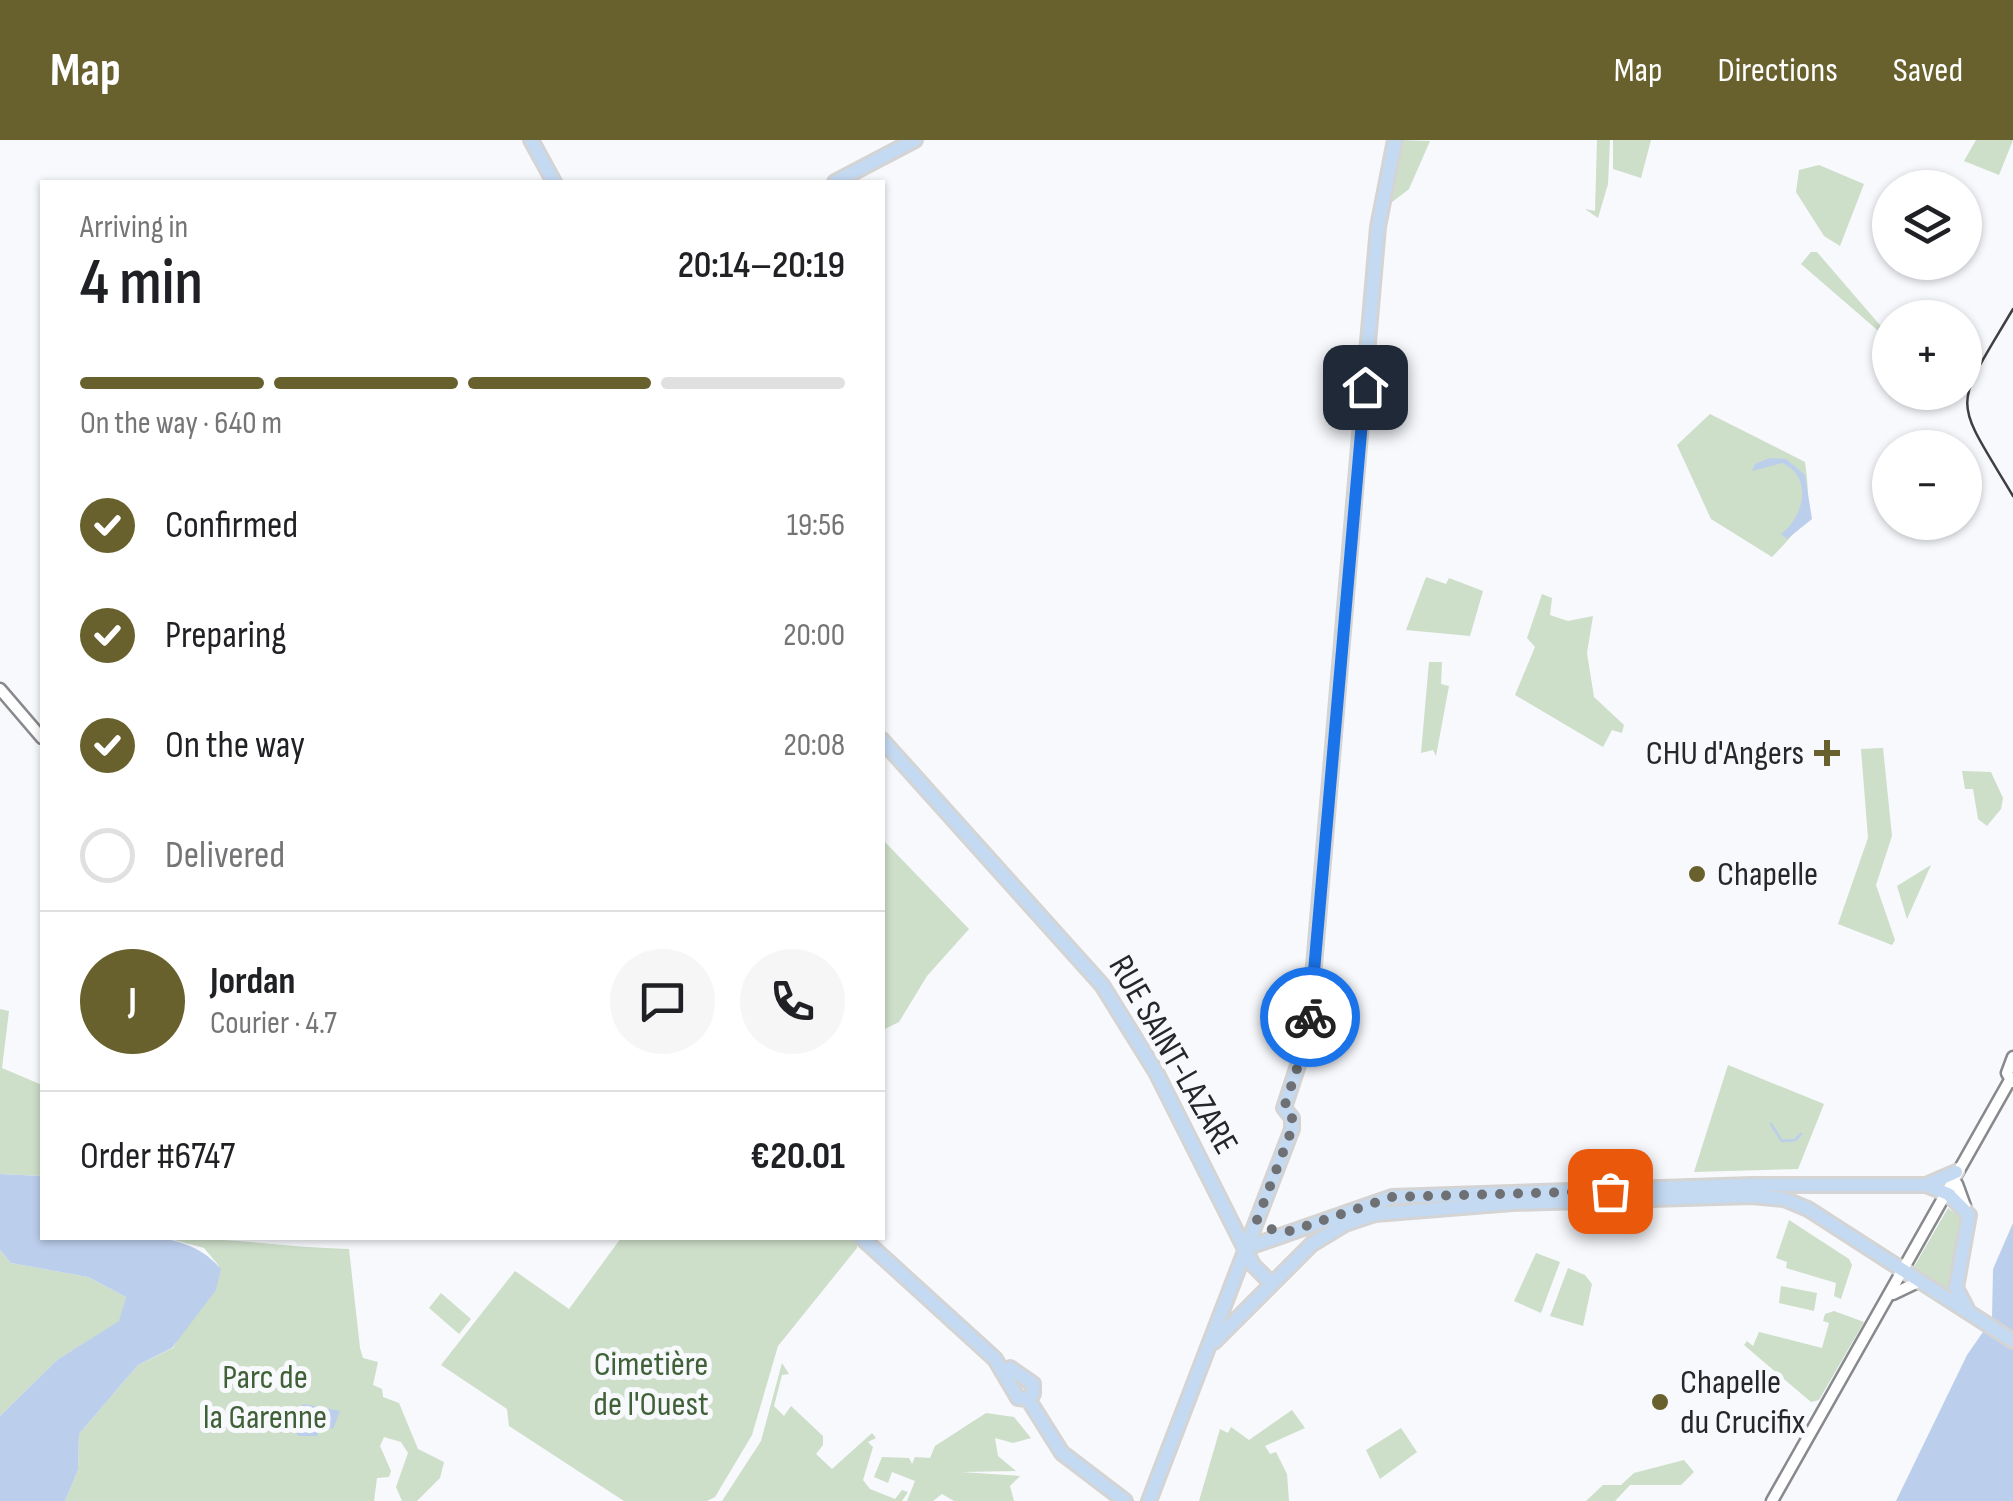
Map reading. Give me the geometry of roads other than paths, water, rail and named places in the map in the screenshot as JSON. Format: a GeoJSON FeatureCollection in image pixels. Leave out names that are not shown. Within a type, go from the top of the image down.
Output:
{"type":"FeatureCollection","features":[{"type":"Feature","properties":{"kind":"main road"},"geometry":{"type":"LineString","coordinates":[[531,140],[553,180]]}},
{"type":"Feature","properties":{"kind":"main road"},"geometry":{"type":"LineString","coordinates":[[839,180],[915,140]]}},
{"type":"Feature","properties":{"kind":"main road"},"geometry":{"type":"LineString","coordinates":[[1149,1501],[1291,1134],[1289,1109],[1308,1035],[1378,226],[1395,140]]}},
{"type":"Feature","properties":{"kind":"main road","name":"RUE SAINT-LAZARE"},"geometry":{"type":"LineString","coordinates":[[885,743],[1073,948],[1156,1072],[1262,1278],[1271,1283]]}},
{"type":"Feature","properties":{"kind":"main road"},"geometry":{"type":"LineString","coordinates":[[1246,1248],[1392,1197],[1752,1185],[1798,1188],[1954,1183]]}},
{"type":"Feature","properties":{"kind":"main road"},"geometry":{"type":"LineString","coordinates":[[1926,1184],[1954,1183]]}},
{"type":"Feature","properties":{"kind":"main road"},"geometry":{"type":"LineString","coordinates":[[1954,1183],[1970,1228],[1957,1282],[1964,1305],[1983,1321]]}},
{"type":"Feature","properties":{"kind":"main road"},"geometry":{"type":"LineString","coordinates":[[1207,1352],[1271,1283],[1324,1234],[1390,1210],[1752,1196],[1803,1206],[2013,1341]]}},
{"type":"Feature","properties":{"kind":"main road"},"geometry":{"type":"LineString","coordinates":[[1257,1220],[1269,1229],[1291,1231]]}},
{"type":"Feature","properties":{"kind":"main road"},"geometry":{"type":"LineString","coordinates":[[864,1240],[1018,1383]]}},
{"type":"Feature","properties":{"kind":"main road"},"geometry":{"type":"LineString","coordinates":[[877,1240],[1018,1383],[1034,1388],[1028,1399],[1062,1453],[1125,1501]]}},
{"type":"Feature","properties":{"kind":"street"},"geometry":{"type":"LineString","coordinates":[[0,693],[40,736]]}},
{"type":"Feature","properties":{"kind":"street"},"geometry":{"type":"LineString","coordinates":[[0,693],[40,745]]}},
{"type":"Feature","properties":{"kind":"street"},"geometry":{"type":"LineString","coordinates":[[1772,1501],[2011,1082],[2007,1069],[2013,1056]]}},
{"type":"Feature","properties":{"kind":"street"},"geometry":{"type":"LineString","coordinates":[[1892,1294],[1918,1282]]}},
{"type":"Feature","properties":{"kind":"water"},"geometry":{"type":"Polygon","coordinates":[[[1770,458],[1786,459],[1805,475],[1812,519],[1787,539],[1781,534],[1800,508],[1802,487],[1792,469],[1782,463],[1752,471],[1755,464],[1770,458]]]}},
{"type":"Feature","properties":{"kind":"water"},"geometry":{"type":"Polygon","coordinates":[[[0,1174],[40,1176],[40,1240],[169,1240],[204,1254],[221,1269],[216,1290],[172,1348],[138,1365],[79,1434],[78,1470],[65,1501],[0,1501],[0,1416],[57,1360],[119,1321],[126,1297],[88,1277],[11,1263],[0,1250],[0,1174]]]}},
{"type":"Feature","properties":{"kind":"water"},"geometry":{"type":"Polygon","coordinates":[[[2013,1223],[2013,1332],[2003,1343],[2008,1346],[2013,1338],[2013,1501],[1896,1501],[1967,1355],[1992,1319],[1993,1269],[2013,1223]]]}},
{"type":"Feature","properties":{"kind":"water"},"geometry":{"type":"Polygon","coordinates":[[[304,1404],[340,1411],[333,1429],[321,1425],[317,1436],[299,1436],[290,1428],[289,1412],[304,1404]]]}},
{"type":"Feature","properties":{"kind":"waterway"},"geometry":{"type":"LineString","coordinates":[[1771,1124],[1782,1141],[1795,1140],[1801,1134]]}},
{"type":"Feature","properties":{"kind":"tram line"},"geometry":{"type":"LineString","coordinates":[[2013,309],[1979,367],[1967,403],[1979,438],[2013,496]]}},
{"type":"Feature","properties":{"kind":"place","name":"CHU d'Angers"},"geometry":{"type":"Point","coordinates":[1827,753]}},
{"type":"Feature","properties":{"kind":"place","name":"Chapelle"},"geometry":{"type":"Point","coordinates":[1697,874]}},
{"type":"Feature","properties":{"kind":"place","name":"Chapelle du Crucifix"},"geometry":{"type":"Point","coordinates":[1660,1402]}},
{"type":"Feature","properties":{"kind":"park label","name":"Cimetière de l'Ouest"},"geometry":{"type":"Point","coordinates":[651,1384]}},
{"type":"Feature","properties":{"kind":"park label","name":"Parc de la Garenne"},"geometry":{"type":"Point","coordinates":[265,1397]}}]}
